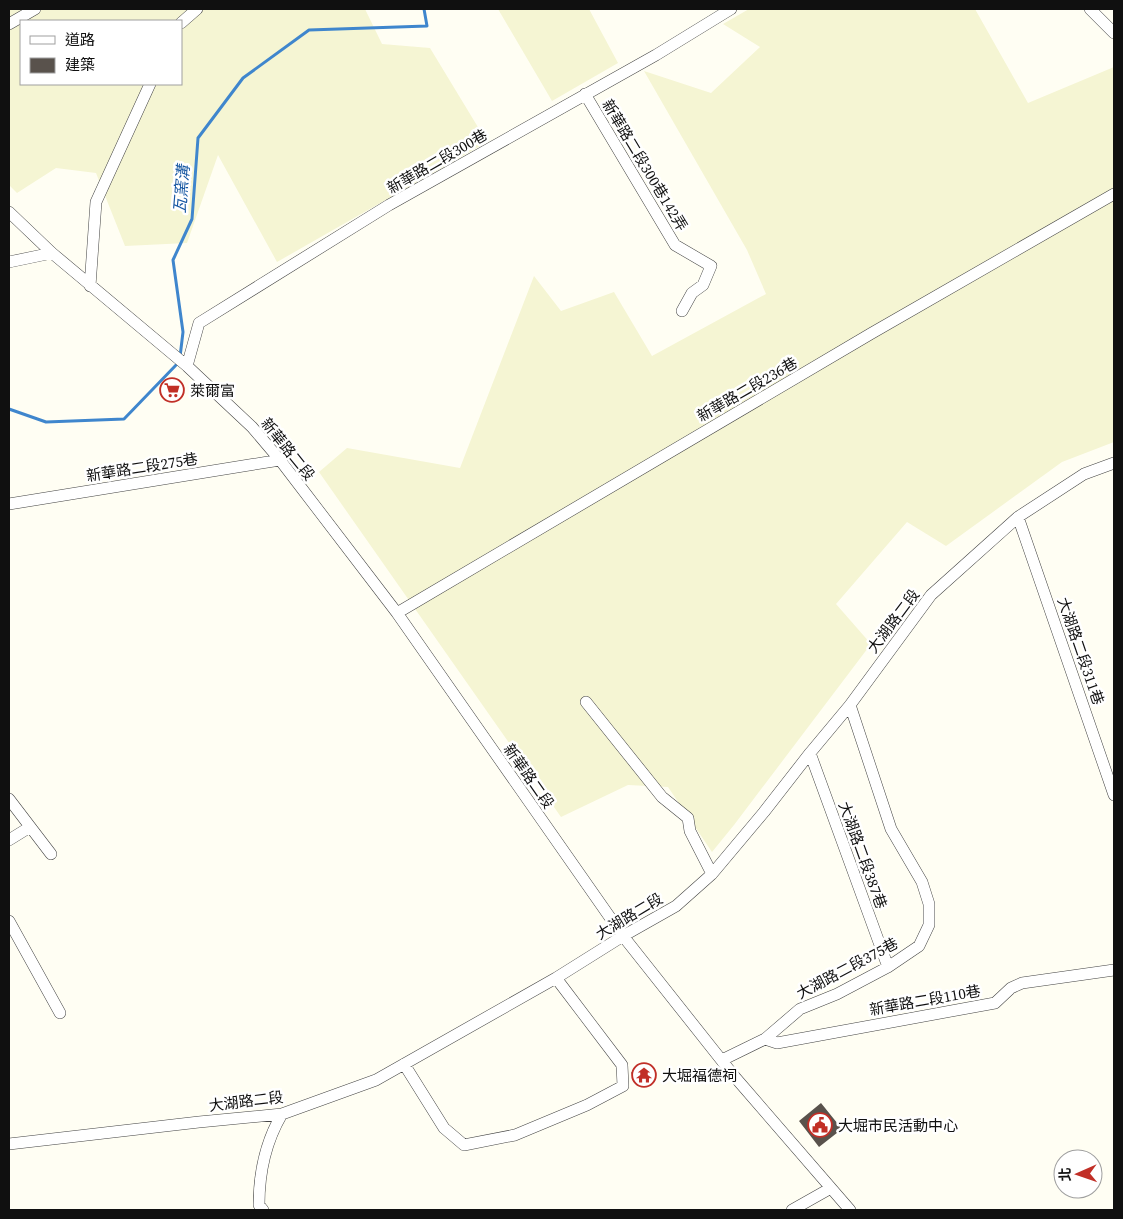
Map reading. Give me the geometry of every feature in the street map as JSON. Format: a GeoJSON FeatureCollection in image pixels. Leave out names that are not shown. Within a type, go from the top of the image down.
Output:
{"type":"FeatureCollection","features":[{"type":"Feature","properties":{"kind":"street"},"geometry":{"type":"LineString","coordinates":[[9,24],[35,9]]}},
{"type":"Feature","properties":{"kind":"street"},"geometry":{"type":"LineString","coordinates":[[182,22],[197,9]]}},
{"type":"Feature","properties":{"kind":"street","name":"新華路二段300巷"},"geometry":{"type":"LineString","coordinates":[[183,364],[199,323],[390,206],[656,55],[731,9]]}},
{"type":"Feature","properties":{"kind":"street"},"geometry":{"type":"LineString","coordinates":[[1090,9],[1114,33]]}},
{"type":"Feature","properties":{"kind":"street"},"geometry":{"type":"LineString","coordinates":[[90,286],[96,202],[150,85]]}},
{"type":"Feature","properties":{"kind":"street","name":"新華路二段300巷142弄"},"geometry":{"type":"LineString","coordinates":[[585,94],[675,245],[711,266],[703,285],[692,293],[682,311]]}},
{"type":"Feature","properties":{"kind":"street","name":"新華路二段236巷"},"geometry":{"type":"LineString","coordinates":[[397,613],[864,338],[1114,194]]}},
{"type":"Feature","properties":{"kind":"street"},"geometry":{"type":"LineString","coordinates":[[9,212],[90,286]]}},
{"type":"Feature","properties":{"kind":"street"},"geometry":{"type":"LineString","coordinates":[[9,262],[52,253]]}},
{"type":"Feature","properties":{"kind":"street","name":"新華路二段"},"geometry":{"type":"LineString","coordinates":[[90,286],[168,350],[252,427],[280,460],[397,613],[623,936],[722,1060],[850,1210]]}},
{"type":"Feature","properties":{"kind":"street","name":"新華路二段275巷"},"geometry":{"type":"LineString","coordinates":[[9,504],[280,460]]}},
{"type":"Feature","properties":{"kind":"street","name":"大湖路二段"},"geometry":{"type":"LineString","coordinates":[[9,1144],[282,1114],[376,1080],[556,978],[623,936],[676,906],[712,874],[764,812],[850,705],[931,595],[1018,517],[1084,474],[1114,462]]}},
{"type":"Feature","properties":{"kind":"street","name":"大湖路二段311巷"},"geometry":{"type":"LineString","coordinates":[[1018,517],[1110,771],[1114,795]]}},
{"type":"Feature","properties":{"kind":"street"},"geometry":{"type":"LineString","coordinates":[[586,702],[662,798],[688,818],[690,831],[712,874]]}},
{"type":"Feature","properties":{"kind":"street","name":"大湖路二段375巷"},"geometry":{"type":"LineString","coordinates":[[722,1060],[765,1039],[800,1009],[837,994],[888,967],[919,946],[929,925],[929,904],[922,882],[891,829],[850,705]]}},
{"type":"Feature","properties":{"kind":"street","name":"大湖路二段387巷"},"geometry":{"type":"LineString","coordinates":[[810,753],[888,967]]}},
{"type":"Feature","properties":{"kind":"street"},"geometry":{"type":"LineString","coordinates":[[9,799],[51,854]]}},
{"type":"Feature","properties":{"kind":"street"},"geometry":{"type":"LineString","coordinates":[[9,840],[30,827]]}},
{"type":"Feature","properties":{"kind":"street"},"geometry":{"type":"LineString","coordinates":[[9,921],[60,1013]]}},
{"type":"Feature","properties":{"kind":"street","name":"新華路二段110巷"},"geometry":{"type":"LineString","coordinates":[[765,1039],[777,1043],[995,1003],[1011,988],[1022,983],[1114,970]]}},
{"type":"Feature","properties":{"kind":"street"},"geometry":{"type":"LineString","coordinates":[[404,1064],[444,1128],[464,1145],[516,1135],[587,1105],[623,1086],[622,1065],[556,978]]}},
{"type":"Feature","properties":{"kind":"street"},"geometry":{"type":"LineString","coordinates":[[263,1210],[259,1205],[261,1169],[274,1128],[282,1114]]}},
{"type":"Feature","properties":{"kind":"street"},"geometry":{"type":"LineString","coordinates":[[792,1210],[831,1188]]}},
{"type":"Feature","properties":{"kind":"green space"},"geometry":{"type":"Polygon","coordinates":[[[9,9],[365,9],[382,44],[430,48],[487,142],[277,262],[218,155],[187,243],[125,246],[96,173],[56,168],[17,193],[9,185],[9,9]]]}},
{"type":"Feature","properties":{"kind":"green space"},"geometry":{"type":"Polygon","coordinates":[[[498,9],[589,9],[618,63],[552,101],[498,9]]]}},
{"type":"Feature","properties":{"kind":"green space"},"geometry":{"type":"Polygon","coordinates":[[[749,9],[975,9],[1028,103],[1114,67],[1114,442],[1062,462],[946,546],[907,522],[836,604],[871,644],[712,852],[668,787],[628,785],[561,817],[319,472],[347,448],[460,468],[534,276],[561,311],[614,292],[652,356],[766,294],[747,250],[644,71],[711,93],[760,47],[723,24],[749,9]]]}},
{"type":"Feature","properties":{"kind":"building","name":"大堀福德祠"},"geometry":{"type":"Polygon","coordinates":[[[639,1065],[656,1078],[648,1086],[631,1073],[639,1065]]]}},
{"type":"Feature","properties":{"kind":"building","name":"大堀市民活動中心"},"geometry":{"type":"Polygon","coordinates":[[[821,1103],[842,1129],[819,1147],[799,1121],[821,1103]]]}},
{"type":"Feature","properties":{"kind":"waterway","name":"瓦窯溝"},"geometry":{"type":"LineString","coordinates":[[180,357],[183,332],[173,260],[192,219],[198,138],[243,78],[309,30],[427,26],[424,9]]}},
{"type":"Feature","properties":{"kind":"waterway","name":"瓦窯溝"},"geometry":{"type":"LineString","coordinates":[[9,409],[46,422],[124,419],[178,363]]}},
{"type":"Feature","properties":{"kind":"place","name":"萊爾富"},"geometry":{"type":"Point","coordinates":[172,390]}},
{"type":"Feature","properties":{"kind":"place","name":"大堀福德祠"},"geometry":{"type":"Point","coordinates":[644,1075]}},
{"type":"Feature","properties":{"kind":"place","name":"大堀市民活動中心"},"geometry":{"type":"Point","coordinates":[820,1125]}}]}
